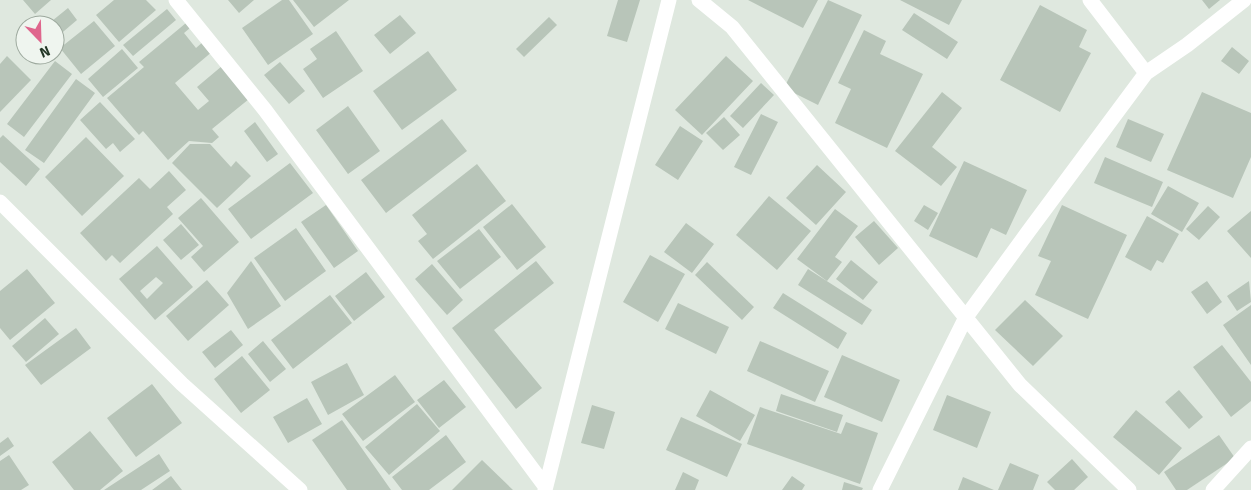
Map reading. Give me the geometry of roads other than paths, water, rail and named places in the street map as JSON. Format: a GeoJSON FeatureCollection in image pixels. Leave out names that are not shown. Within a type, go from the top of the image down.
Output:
{"type":"FeatureCollection","features":[{"type":"Feature","properties":{"kind":"street"},"geometry":{"type":"LineString","coordinates":[[176,0],[265,110],[545,488]]}},
{"type":"Feature","properties":{"kind":"street"},"geometry":{"type":"LineString","coordinates":[[545,488],[669,0]]}},
{"type":"Feature","properties":{"kind":"street"},"geometry":{"type":"LineString","coordinates":[[699,0],[732,27],[1020,385],[1129,490]]}},
{"type":"Feature","properties":{"kind":"street"},"geometry":{"type":"LineString","coordinates":[[1090,0],[1146,73]]}},
{"type":"Feature","properties":{"kind":"street"},"geometry":{"type":"LineString","coordinates":[[880,490],[966,316],[1146,73],[1187,45],[1244,0]]}},
{"type":"Feature","properties":{"kind":"street"},"geometry":{"type":"LineString","coordinates":[[0,202],[182,384],[300,490]]}},
{"type":"Feature","properties":{"kind":"street"},"geometry":{"type":"LineString","coordinates":[[1213,490],[1251,448]]}}]}
